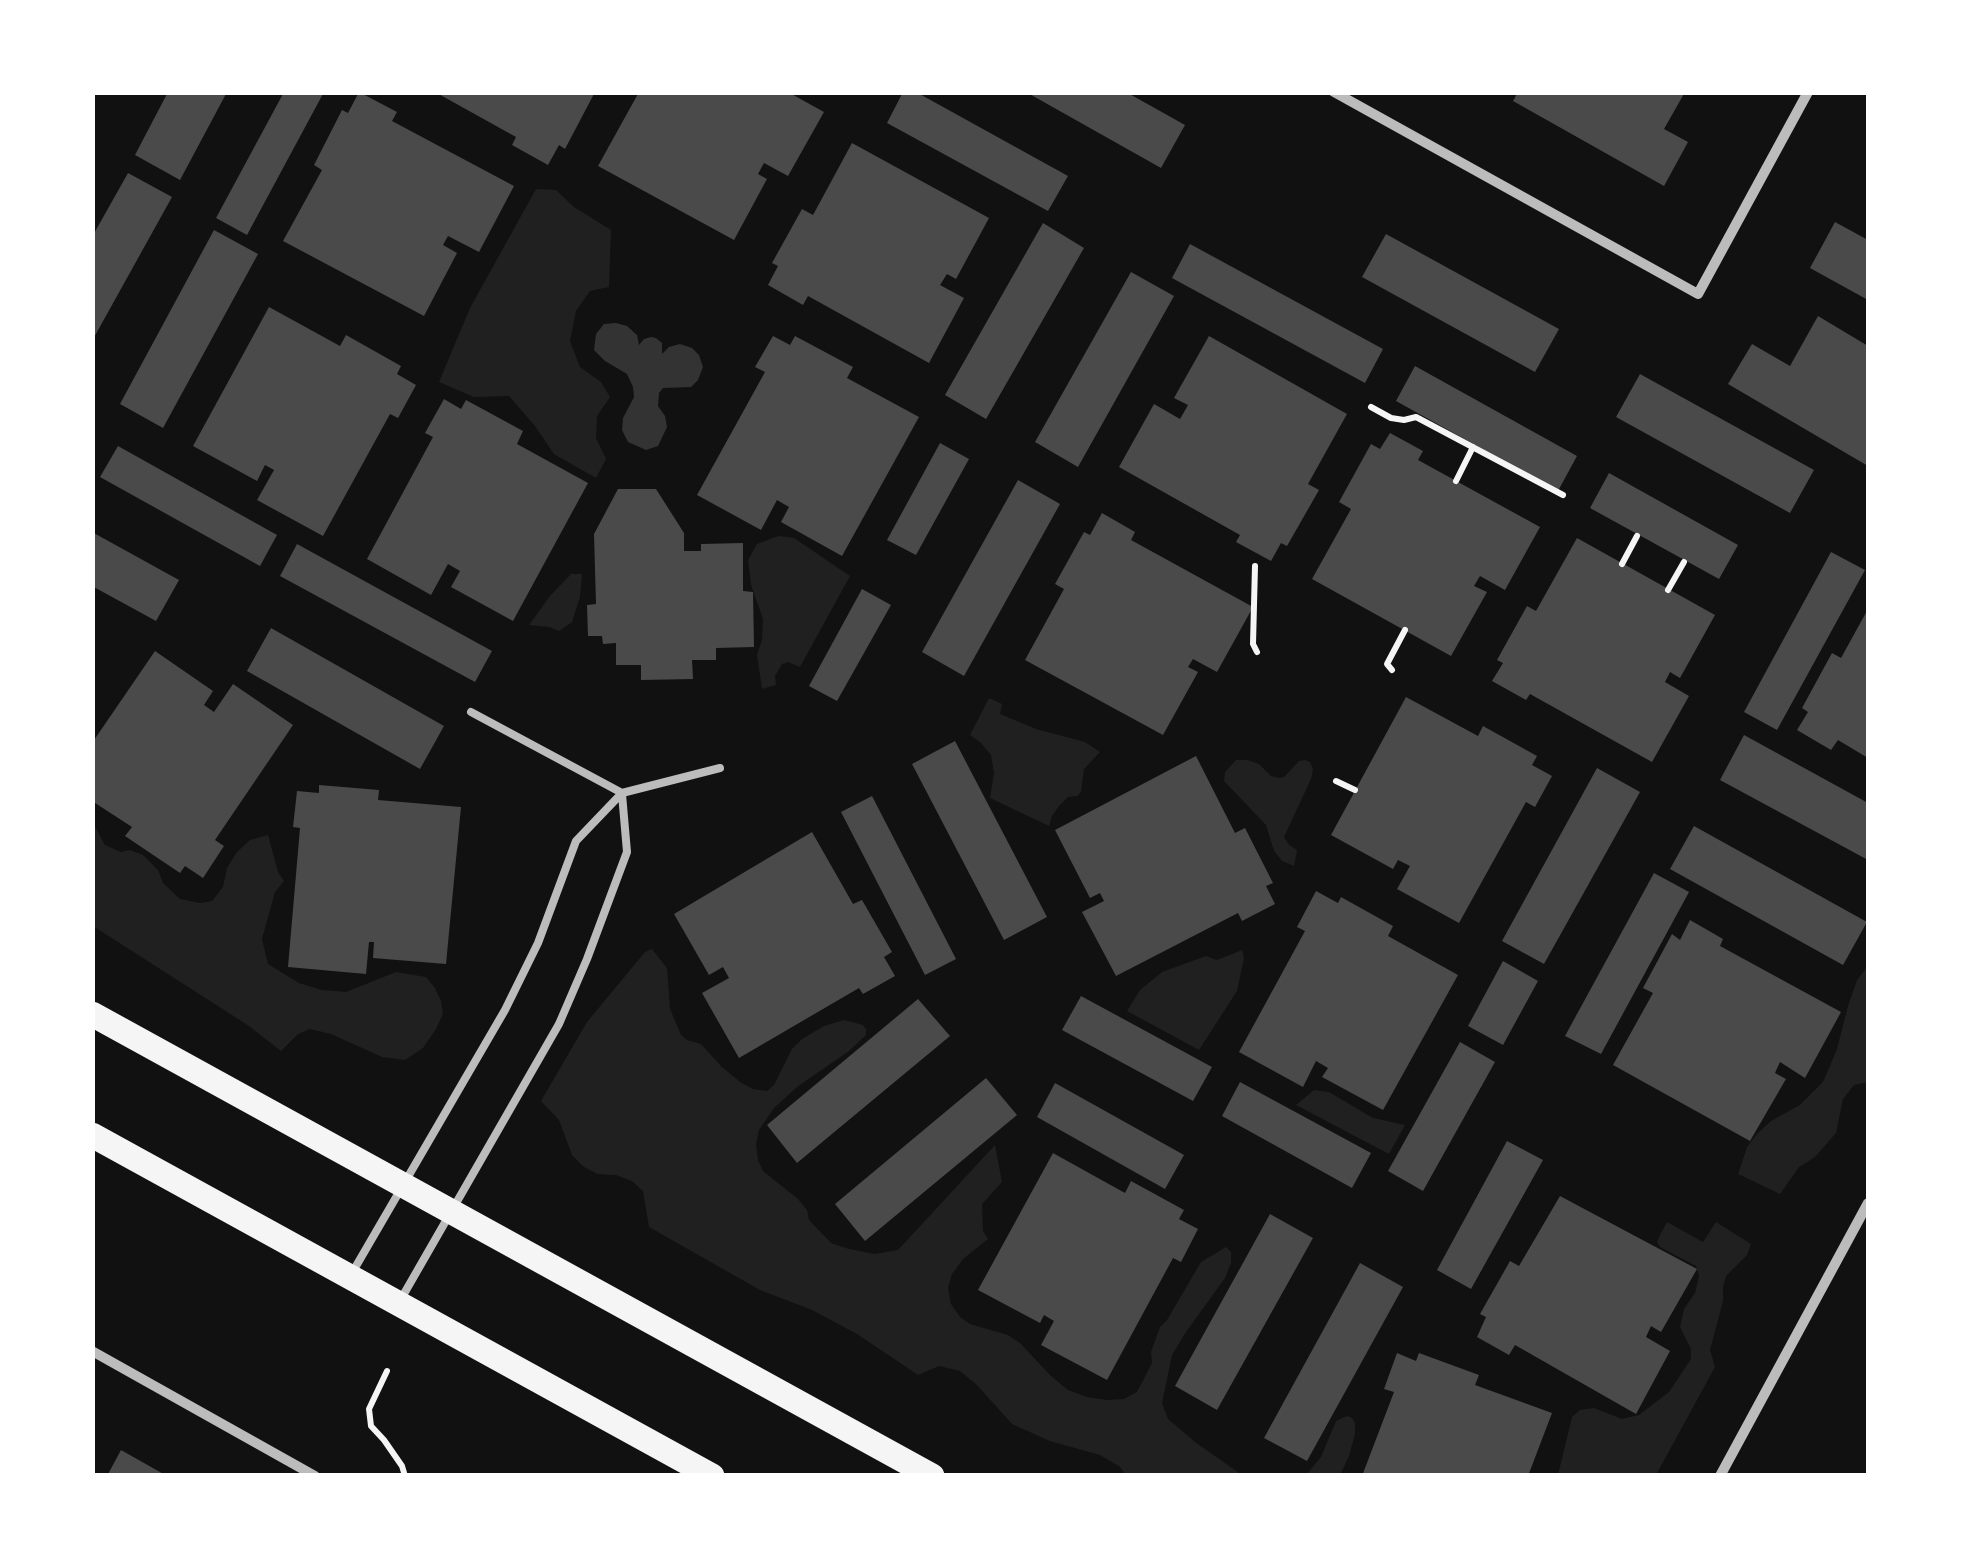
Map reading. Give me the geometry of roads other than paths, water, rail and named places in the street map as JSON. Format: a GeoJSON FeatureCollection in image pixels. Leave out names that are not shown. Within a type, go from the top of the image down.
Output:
{"type":"FeatureCollection","features":[{"type":"Feature","properties":{"kind":"main road"},"geometry":{"type":"LineString","coordinates":[[92,1014],[932,1476]]}},
{"type":"Feature","properties":{"kind":"main road"},"geometry":{"type":"LineString","coordinates":[[92,1135],[712,1476]]}},
{"type":"Feature","properties":{"kind":"street"},"geometry":{"type":"LineString","coordinates":[[1334,92],[1698,294],[1808,92]]}},
{"type":"Feature","properties":{"kind":"street"},"geometry":{"type":"LineString","coordinates":[[1720,1476],[1868,1203]]}},
{"type":"Feature","properties":{"kind":"street"},"geometry":{"type":"LineString","coordinates":[[92,1351],[315,1476]]}},
{"type":"Feature","properties":{"kind":"lane"},"geometry":{"type":"LineString","coordinates":[[472,712],[622,793]]}},
{"type":"Feature","properties":{"kind":"lane"},"geometry":{"type":"LineString","coordinates":[[350,1277],[506,1010],[538,943],[576,841],[622,793],[720,768]]}},
{"type":"Feature","properties":{"kind":"lane"},"geometry":{"type":"LineString","coordinates":[[399,1304],[559,1024],[588,959],[627,852],[622,793]]}}]}
